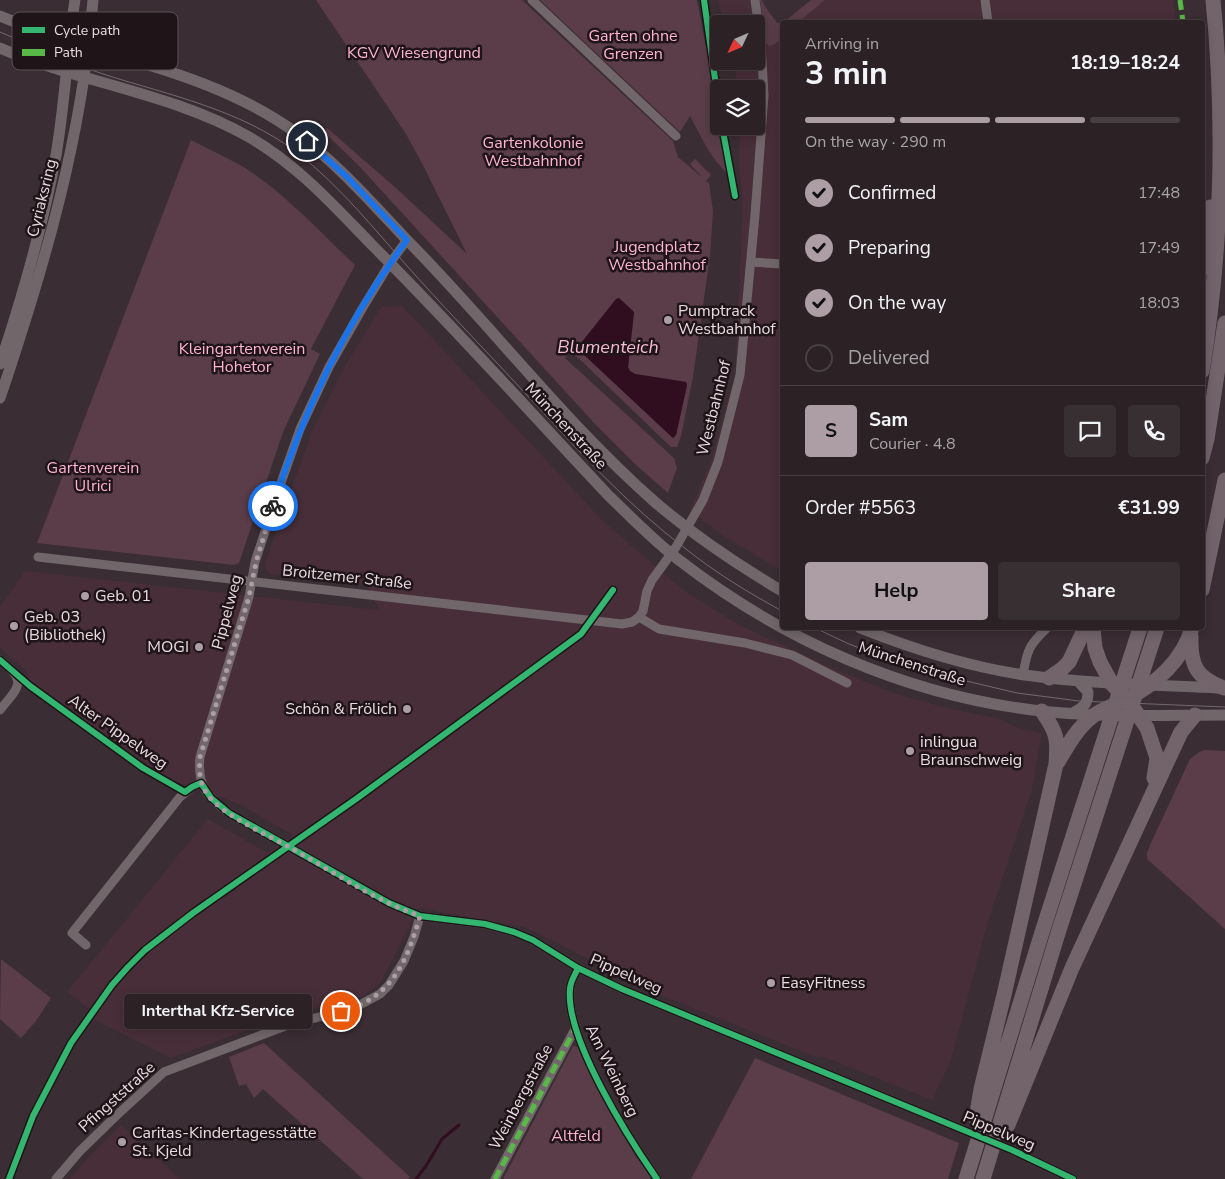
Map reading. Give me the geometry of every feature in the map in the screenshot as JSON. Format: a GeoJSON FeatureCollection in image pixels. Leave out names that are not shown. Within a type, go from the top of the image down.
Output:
{"type":"FeatureCollection","features":[{"type":"Feature","properties":{"kind":"highway"},"geometry":{"type":"LineString","coordinates":[[1205,349],[1216,267],[1220,184],[1220,106],[1213,0]]}},
{"type":"Feature","properties":{"kind":"highway"},"geometry":{"type":"LineString","coordinates":[[1205,256],[1220,106]]}},
{"type":"Feature","properties":{"kind":"highway"},"geometry":{"type":"LineString","coordinates":[[1205,447],[1225,323]]}},
{"type":"Feature","properties":{"kind":"highway"},"geometry":{"type":"LineString","coordinates":[[1205,576],[1225,480]]}},
{"type":"Feature","properties":{"kind":"highway"},"geometry":{"type":"LineString","coordinates":[[1049,678],[1069,662],[1085,630]]}},
{"type":"Feature","properties":{"kind":"highway"},"geometry":{"type":"LineString","coordinates":[[1093,630],[1095,648],[1112,684],[1127,699],[1148,728],[1157,758],[1153,789]]}},
{"type":"Feature","properties":{"kind":"highway"},"geometry":{"type":"LineString","coordinates":[[986,1091],[1098,759],[1139,630]]}},
{"type":"Feature","properties":{"kind":"highway"},"geometry":{"type":"LineString","coordinates":[[984,1179],[1013,1099],[1113,759],[1156,630]]}},
{"type":"Feature","properties":{"kind":"highway"},"geometry":{"type":"LineString","coordinates":[[1056,764],[1082,725],[1094,715],[1151,685],[1171,666],[1183,649],[1192,630]]}},
{"type":"Feature","properties":{"kind":"highway"},"geometry":{"type":"LineString","coordinates":[[1192,630],[1191,650],[1196,669],[1204,679],[1224,688]]}},
{"type":"Feature","properties":{"kind":"highway"},"geometry":{"type":"LineString","coordinates":[[966,1179],[986,1091],[1004,995],[1056,764],[1058,742],[1054,727],[1042,711]]}},
{"type":"Feature","properties":{"kind":"highway"},"geometry":{"type":"LineString","coordinates":[[1013,1099],[1153,789],[1181,732],[1195,715]]}},
{"type":"Feature","properties":{"kind":"main road","name":"Münchenstraße"},"geometry":{"type":"LineString","coordinates":[[0,16],[12,20]]}},
{"type":"Feature","properties":{"kind":"main road","name":"Münchenstraße"},"geometry":{"type":"LineString","coordinates":[[0,48],[12,53]]}},
{"type":"Feature","properties":{"kind":"main road","name":"Münchenstraße"},"geometry":{"type":"LineString","coordinates":[[60,70],[187,110],[248,136],[299,172],[390,263],[640,527],[679,560],[721,590],[780,626]]}},
{"type":"Feature","properties":{"kind":"main road","name":"Cyriaksring"},"geometry":{"type":"LineString","coordinates":[[0,398],[38,284],[61,198],[84,70]]}},
{"type":"Feature","properties":{"kind":"main road","name":"Münchenstraße"},"geometry":{"type":"LineString","coordinates":[[160,70],[210,86],[236,97],[293,131],[326,156],[625,474],[656,503],[696,534],[744,568],[780,590]]}},
{"type":"Feature","properties":{"kind":"main road","name":"Cyriaksring"},"geometry":{"type":"LineString","coordinates":[[0,364],[44,214],[57,146],[66,72]]}},
{"type":"Feature","properties":{"kind":"main road","name":"Münchenstraße"},"geometry":{"type":"LineString","coordinates":[[787,630],[856,664],[951,696],[1004,706],[1073,714],[1225,715]]}},
{"type":"Feature","properties":{"kind":"main road","name":"Münchenstraße"},"geometry":{"type":"LineString","coordinates":[[866,630],[930,653],[974,665],[1023,675],[1112,684],[1224,688]]}},
{"type":"Feature","properties":{"kind":"main road"},"geometry":{"type":"LineString","coordinates":[[1073,714],[1086,705],[1088,698],[1088,692],[1078,681]]}},
{"type":"Feature","properties":{"kind":"street"},"geometry":{"type":"LineString","coordinates":[[532,0],[676,136]]}},
{"type":"Feature","properties":{"kind":"street","name":"Westbahnhof"},"geometry":{"type":"LineString","coordinates":[[636,619],[643,611],[647,591],[652,580],[676,547],[707,492],[718,462],[740,376],[751,262],[764,79],[755,0]]}},
{"type":"Feature","properties":{"kind":"street"},"geometry":{"type":"LineString","coordinates":[[985,0],[988,20]]}},
{"type":"Feature","properties":{"kind":"street","name":"Pippelweg"},"geometry":{"type":"LineString","coordinates":[[407,240],[390,263],[329,367],[304,420],[282,480],[256,562],[253,582],[200,757],[199,772],[201,783],[211,798],[229,813],[389,903],[420,916],[485,924],[514,932],[533,940],[578,968],[622,989],[1012,1150],[1073,1179]]}},
{"type":"Feature","properties":{"kind":"street"},"geometry":{"type":"LineString","coordinates":[[751,262],[780,264]]}},
{"type":"Feature","properties":{"kind":"street","name":"Broitzemer Straße"},"geometry":{"type":"LineString","coordinates":[[38,557],[622,624],[636,619]]}},
{"type":"Feature","properties":{"kind":"street"},"geometry":{"type":"LineString","coordinates":[[636,619],[659,629],[774,649],[808,662],[847,683]]}},
{"type":"Feature","properties":{"kind":"street"},"geometry":{"type":"LineString","coordinates":[[1023,675],[1030,645],[1045,630]]}},
{"type":"Feature","properties":{"kind":"street"},"geometry":{"type":"LineString","coordinates":[[0,660],[14,671],[18,677],[16,688],[0,710]]}},
{"type":"Feature","properties":{"kind":"street"},"geometry":{"type":"LineString","coordinates":[[86,945],[72,933],[180,797],[192,787],[201,783]]}},
{"type":"Feature","properties":{"kind":"street","name":"Pfingststraße"},"geometry":{"type":"LineString","coordinates":[[56,1179],[80,1151],[117,1114],[164,1072],[288,1025],[354,1008],[380,994],[404,961],[420,916]]}},
{"type":"Feature","properties":{"kind":"street","name":"Am Weinberg"},"geometry":{"type":"LineString","coordinates":[[578,968],[570,988],[570,1002],[576,1029],[583,1048],[636,1150],[657,1179]]}},
{"type":"Feature","properties":{"kind":"street","name":"Weinbergstraße"},"geometry":{"type":"LineString","coordinates":[[495,1179],[576,1029]]}},
{"type":"Feature","properties":{"kind":"shaded area"},"geometry":{"type":"Polygon","coordinates":[[[718,0],[760,0],[762,15],[722,15],[718,0]]]}},
{"type":"Feature","properties":{"kind":"shaded area"},"geometry":{"type":"Polygon","coordinates":[[[825,0],[1173,0],[1176,20],[801,20],[825,0]]]}},
{"type":"Feature","properties":{"kind":"shaded area"},"geometry":{"type":"Polygon","coordinates":[[[765,36],[766,43],[775,44],[780,39],[780,570],[724,536],[690,511],[711,461],[735,375],[743,205],[739,160],[740,135],[765,135],[765,80],[737,80],[735,70],[765,70],[765,36]]]}},
{"type":"Feature","properties":{"kind":"shaded area"},"geometry":{"type":"Polygon","coordinates":[[[402,306],[603,521],[683,590],[739,625],[841,672],[896,694],[947,708],[1000,719],[1021,729],[1042,733],[1032,789],[988,921],[950,1063],[932,1100],[822,1056],[819,1058],[660,995],[525,927],[419,908],[380,983],[362,997],[286,1016],[171,1058],[85,1015],[89,1009],[67,992],[208,819],[268,853],[293,835],[239,804],[170,780],[29,680],[27,672],[0,647],[0,607],[25,571],[379,610],[367,584],[270,574],[264,566],[313,429],[344,368],[381,307],[402,306]]]}},
{"type":"Feature","properties":{"kind":"shaded area","name":"Caritas-Kindertagesstätte St. Kjeld"},"geometry":{"type":"Polygon","coordinates":[[[121,1125],[180,1179],[70,1179],[121,1125]]]}},
{"type":"Feature","properties":{"kind":"green space"},"geometry":{"type":"Polygon","coordinates":[[[316,0],[522,0],[673,141],[678,157],[703,178],[690,164],[695,159],[711,175],[706,181],[709,183],[713,211],[710,256],[693,377],[677,447],[671,447],[571,351],[565,358],[674,458],[677,468],[668,493],[636,465],[595,424],[360,167],[324,132],[327,128],[396,188],[467,254],[406,134],[316,0]],[[619,298],[616,299],[582,353],[673,438],[676,435],[687,386],[686,382],[635,374],[630,371],[628,367],[634,312],[619,298]]]}},
{"type":"Feature","properties":{"kind":"green space","name":"Garten ohne Grenzen"},"geometry":{"type":"Polygon","coordinates":[[[540,0],[697,0],[712,80],[710,80],[710,135],[723,135],[731,176],[718,164],[690,116],[680,132],[540,0]]]}},
{"type":"Feature","properties":{"kind":"green space"},"geometry":{"type":"Polygon","coordinates":[[[760,0],[762,0],[777,23],[780,23],[780,39],[775,44],[769,46],[766,43],[765,15],[762,15],[760,0]]]}},
{"type":"Feature","properties":{"kind":"green space"},"geometry":{"type":"Polygon","coordinates":[[[811,0],[825,0],[801,20],[786,20],[811,0]]]}},
{"type":"Feature","properties":{"kind":"green space","name":"Kleingartenverein Hohetor"},"geometry":{"type":"Polygon","coordinates":[[[191,140],[242,166],[257,176],[301,212],[355,265],[311,349],[320,354],[283,432],[239,563],[234,565],[37,543],[191,140]]]}},
{"type":"Feature","properties":{"kind":"green space"},"geometry":{"type":"Polygon","coordinates":[[[1205,750],[1225,751],[1225,929],[1147,859],[1150,845],[1190,759],[1205,750]]]}},
{"type":"Feature","properties":{"kind":"green space"},"geometry":{"type":"Polygon","coordinates":[[[1,959],[51,998],[36,1021],[21,1038],[0,1019],[1,959]]]}},
{"type":"Feature","properties":{"kind":"green space"},"geometry":{"type":"Polygon","coordinates":[[[264,1043],[410,1177],[408,1179],[363,1179],[263,1089],[254,1098],[246,1084],[239,1086],[229,1057],[264,1043]]]}},
{"type":"Feature","properties":{"kind":"green space","name":"Altfeld"},"geometry":{"type":"Polygon","coordinates":[[[573,1046],[579,1047],[634,1154],[652,1179],[503,1179],[573,1046]]]}},
{"type":"Feature","properties":{"kind":"green space"},"geometry":{"type":"Polygon","coordinates":[[[755,1058],[959,1143],[948,1179],[691,1179],[755,1058]]]}},
{"type":"Feature","properties":{"kind":"water","name":"Blumenteich"},"geometry":{"type":"Polygon","coordinates":[[[619,298],[634,312],[628,367],[630,371],[635,374],[686,382],[687,385],[676,435],[673,438],[582,353],[580,349],[581,343],[616,299],[619,298]]]}},
{"type":"Feature","properties":{"kind":"waterway"},"geometry":{"type":"LineString","coordinates":[[416,1179],[442,1139],[459,1125]]}},
{"type":"Feature","properties":{"kind":"tram line"},"geometry":{"type":"LineString","coordinates":[[0,32],[12,37]]}},
{"type":"Feature","properties":{"kind":"tram line"},"geometry":{"type":"LineString","coordinates":[[93,70],[228,114],[274,137],[295,151],[344,195],[443,306],[622,494],[664,532],[697,558],[780,610]]}},
{"type":"Feature","properties":{"kind":"tram line"},"geometry":{"type":"LineString","coordinates":[[819,630],[849,644],[899,663],[1017,693],[1079,701],[1225,707]]}},
{"type":"Feature","properties":{"kind":"marked path"},"geometry":{"type":"LineString","coordinates":[[1180,0],[1183,20]]}},
{"type":"Feature","properties":{"kind":"marked path"},"geometry":{"type":"LineString","coordinates":[[495,1179],[575,1029]]}},
{"type":"Feature","properties":{"kind":"cycle path"},"geometry":{"type":"LineString","coordinates":[[704,0],[715,80]]}},
{"type":"Feature","properties":{"kind":"cycle path"},"geometry":{"type":"LineString","coordinates":[[724,135],[735,196]]}},
{"type":"Feature","properties":{"kind":"cycle path"},"geometry":{"type":"LineString","coordinates":[[9,1179],[33,1116],[71,1043],[112,985],[145,950],[193,913],[356,799],[581,634],[613,590]]}},
{"type":"Feature","properties":{"kind":"cycle path","name":"Alter Pippelweg"},"geometry":{"type":"LineString","coordinates":[[0,660],[30,686],[143,768],[185,792],[201,783],[211,798],[229,813],[389,903],[420,916],[485,924],[514,932],[533,940],[578,968],[622,989],[1012,1150],[1073,1179]]}},
{"type":"Feature","properties":{"kind":"cycle path"},"geometry":{"type":"LineString","coordinates":[[578,968],[570,989],[571,1010],[578,1034],[601,1087],[657,1179]]}},
{"type":"Feature","properties":{"kind":"way so far"},"geometry":{"type":"LineString","coordinates":[[273,506],[256,562],[249,597],[200,757],[199,772],[201,783],[206,792],[218,806],[366,891],[420,916],[404,961],[388,985],[380,994],[363,1004],[341,1011]]}},
{"type":"Feature","properties":{"kind":"place","name":"Pumptrack Westbahnhof"},"geometry":{"type":"Point","coordinates":[668,320]}},
{"type":"Feature","properties":{"kind":"place","name":"Geb. 01"},"geometry":{"type":"Point","coordinates":[85,596]}},
{"type":"Feature","properties":{"kind":"place","name":"Geb. 03 (Bibliothek)"},"geometry":{"type":"Point","coordinates":[14,626]}},
{"type":"Feature","properties":{"kind":"place","name":"MOGI"},"geometry":{"type":"Point","coordinates":[199,647]}},
{"type":"Feature","properties":{"kind":"place","name":"Schön & Frölich"},"geometry":{"type":"Point","coordinates":[407,709]}},
{"type":"Feature","properties":{"kind":"place","name":"inlingua Braunschweig"},"geometry":{"type":"Point","coordinates":[910,751]}},
{"type":"Feature","properties":{"kind":"place","name":"EasyFitness"},"geometry":{"type":"Point","coordinates":[771,983]}},
{"type":"Feature","properties":{"kind":"place","name":"Interthal Kfz-Service"},"geometry":{"type":"Point","coordinates":[341,1011]}},
{"type":"Feature","properties":{"kind":"place","name":"Caritas-Kindertagesstätte St. Kjeld"},"geometry":{"type":"Point","coordinates":[122,1142]}},
{"type":"Feature","properties":{"kind":"route"},"geometry":{"type":"LineString","coordinates":[[273,506],[300,429],[329,367],[375,287],[407,240],[326,156],[307,141]]}},
{"type":"Feature","properties":{"kind":"park label","name":"KGV Wiesengrund"},"geometry":{"type":"Point","coordinates":[414,53]}},
{"type":"Feature","properties":{"kind":"park label","name":"Gartenkolonie Westbahnhof"},"geometry":{"type":"Point","coordinates":[533,152]}},
{"type":"Feature","properties":{"kind":"park label","name":"Jugendplatz Westbahnhof"},"geometry":{"type":"Point","coordinates":[657,256]}},
{"type":"Feature","properties":{"kind":"park label","name":"Gartenverein Ulrici"},"geometry":{"type":"Point","coordinates":[93,477]}}]}
